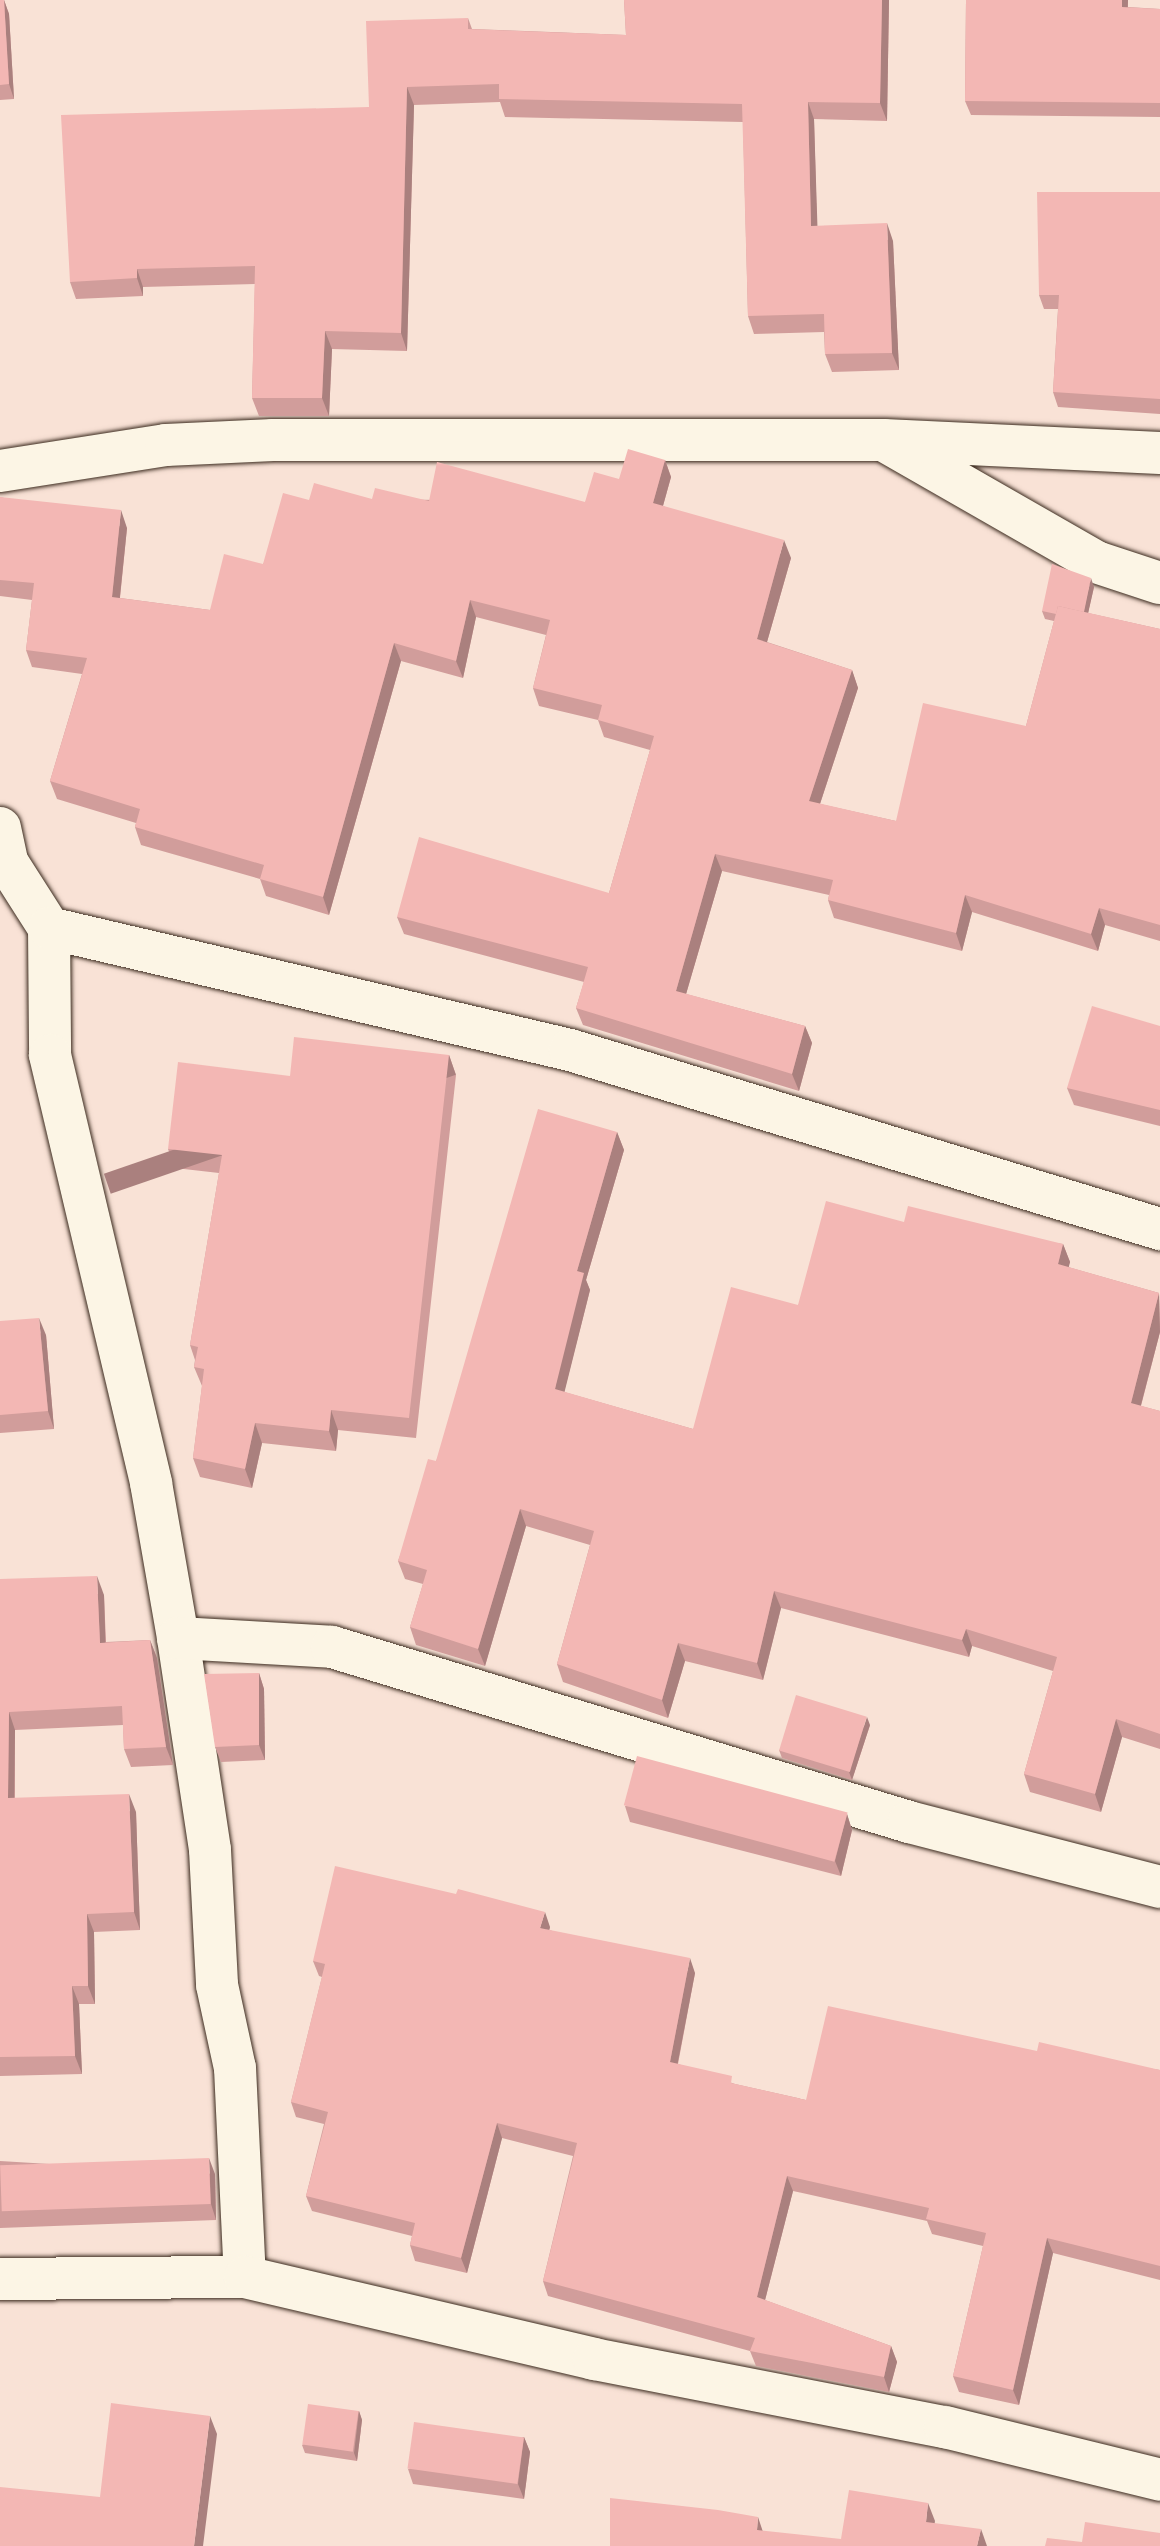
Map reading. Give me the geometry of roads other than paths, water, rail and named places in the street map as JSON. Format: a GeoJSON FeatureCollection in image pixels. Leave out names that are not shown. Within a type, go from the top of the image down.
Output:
{"type":"FeatureCollection","features":[{"type":"Feature","properties":{"kind":"street"},"geometry":{"type":"LineString","coordinates":[[0,471],[166,445],[273,440],[884,440],[1160,453]]}},
{"type":"Feature","properties":{"kind":"street"},"geometry":{"type":"LineString","coordinates":[[884,440],[1096,562],[1160,583]]}},
{"type":"Feature","properties":{"kind":"street"},"geometry":{"type":"LineString","coordinates":[[2,851],[49,928],[50,1055],[151,1483],[178,1638],[210,1850],[217,1985],[235,2068],[245,2277]]}},
{"type":"Feature","properties":{"kind":"street"},"geometry":{"type":"LineString","coordinates":[[49,928],[570,1050],[1160,1229]]}},
{"type":"Feature","properties":{"kind":"street"},"geometry":{"type":"LineString","coordinates":[[178,1638],[332,1647],[909,1822],[1160,1887]]}},
{"type":"Feature","properties":{"kind":"street"},"geometry":{"type":"LineString","coordinates":[[0,2279],[245,2277],[594,2359],[945,2427],[1160,2480]]}}]}
